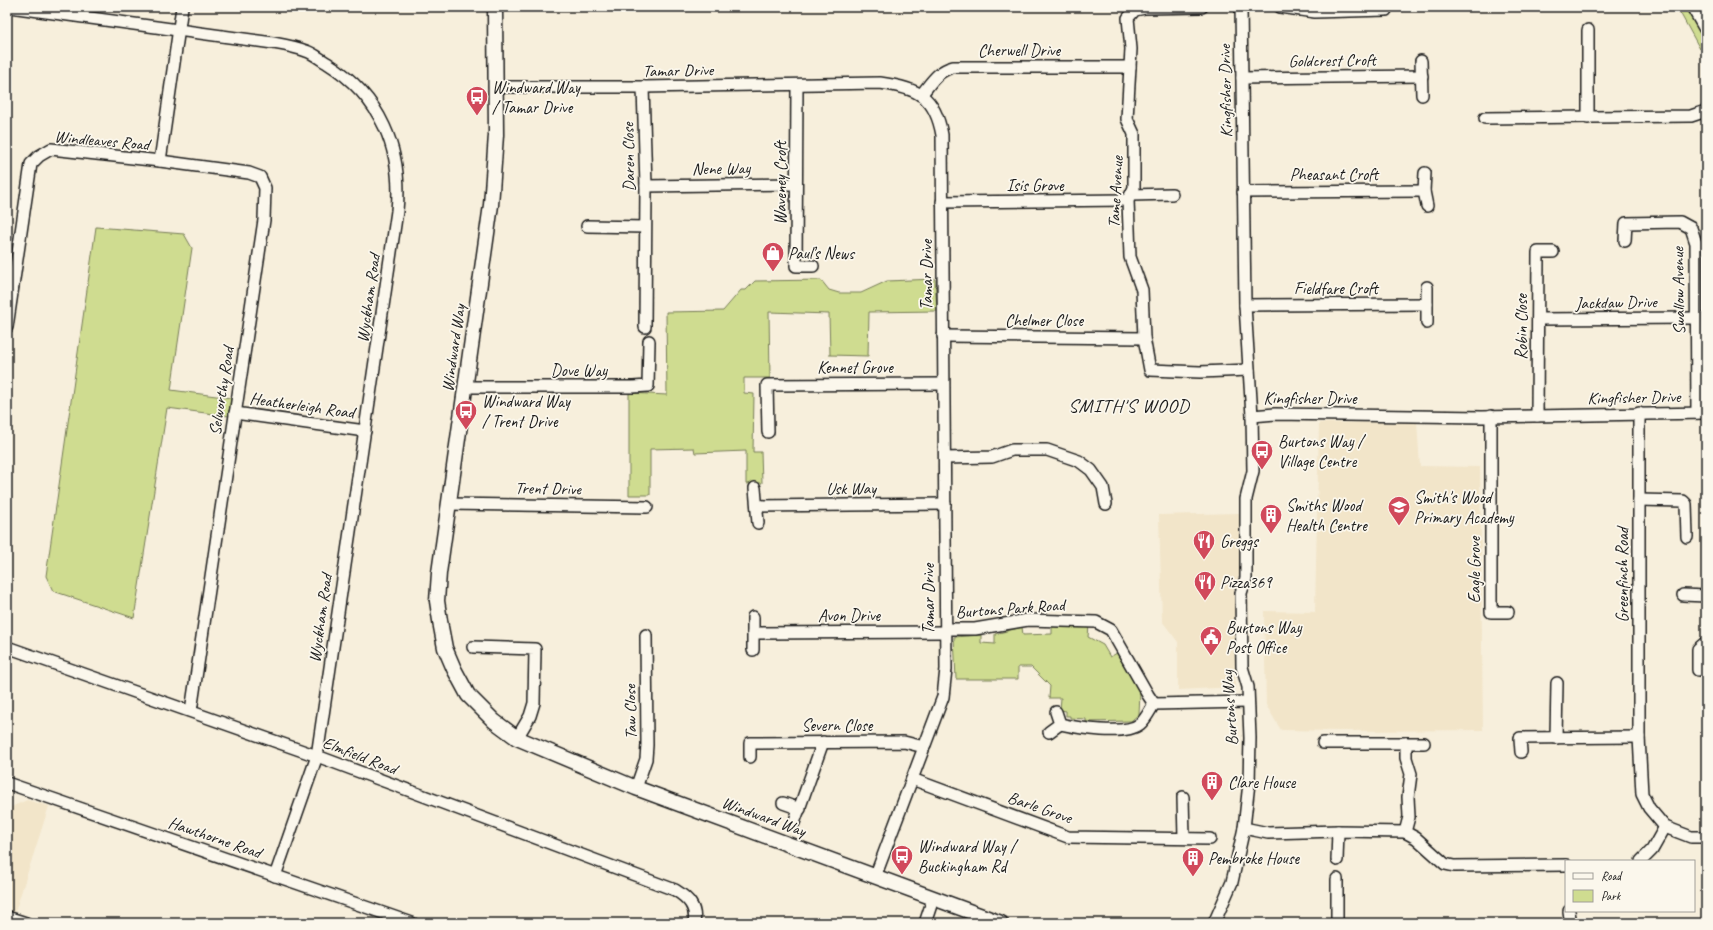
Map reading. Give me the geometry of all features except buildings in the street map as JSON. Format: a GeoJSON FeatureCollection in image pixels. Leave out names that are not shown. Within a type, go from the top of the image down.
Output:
{"type":"FeatureCollection","features":[{"type":"Feature","properties":{"kind":"street","name":"Wyckham Road"},"geometry":{"type":"LineString","coordinates":[[10,7],[274,43],[306,51],[340,72],[354,84],[377,112],[384,126],[396,161],[399,195],[317,756],[275,876]]}},
{"type":"Feature","properties":{"kind":"street","name":"Windleaves Road"},"geometry":{"type":"LineString","coordinates":[[7,327],[32,164],[40,156],[52,149],[160,161],[182,7]]}},
{"type":"Feature","properties":{"kind":"street","name":"Windward Way"},"geometry":{"type":"LineString","coordinates":[[495,7],[496,135],[491,205],[448,504],[437,600],[445,648],[468,695],[494,721],[517,738],[636,788],[1001,923]]}},
{"type":"Feature","properties":{"kind":"street","name":"Tame Avenue"},"geometry":{"type":"LineString","coordinates":[[1202,7],[1145,8],[1135,10],[1128,18],[1130,67],[1127,119],[1134,134],[1134,188],[1130,197],[1130,257],[1142,290],[1144,338],[1150,370],[1200,372],[1249,370]]}},
{"type":"Feature","properties":{"kind":"street","name":"Kingfisher Drive"},"geometry":{"type":"LineString","coordinates":[[1241,7],[1245,305],[1252,416],[1283,414],[1537,416],[1701,413]]}},
{"type":"Feature","properties":{"kind":"street"},"geometry":{"type":"LineString","coordinates":[[1280,7],[1315,12],[1386,10],[1387,7]]}},
{"type":"Feature","properties":{"kind":"street"},"geometry":{"type":"LineString","coordinates":[[1694,7],[1706,28]]}},
{"type":"Feature","properties":{"kind":"street"},"geometry":{"type":"LineString","coordinates":[[1588,30],[1588,118]]}},
{"type":"Feature","properties":{"kind":"street"},"geometry":{"type":"LineString","coordinates":[[1421,61],[1422,95]]}},
{"type":"Feature","properties":{"kind":"street","name":"Cherwell Drive"},"geometry":{"type":"LineString","coordinates":[[921,95],[937,74],[943,69],[953,67],[1130,67]]}},
{"type":"Feature","properties":{"kind":"street","name":"Goldcrest Croft"},"geometry":{"type":"LineString","coordinates":[[1242,78],[1422,76]]}},
{"type":"Feature","properties":{"kind":"street","name":"Tamar Drive"},"geometry":{"type":"LineString","coordinates":[[496,87],[880,84],[904,86],[921,95],[935,110],[942,135],[946,669],[943,696],[875,877]]}},
{"type":"Feature","properties":{"kind":"street","name":"Waveney Croft"},"geometry":{"type":"LineString","coordinates":[[797,85],[796,266],[813,266]]}},
{"type":"Feature","properties":{"kind":"street","name":"Daren Close"},"geometry":{"type":"LineString","coordinates":[[643,87],[646,186],[645,327]]}},
{"type":"Feature","properties":{"kind":"street"},"geometry":{"type":"LineString","coordinates":[[1484,118],[1691,116],[1706,111]]}},
{"type":"Feature","properties":{"kind":"street","name":"Selworthy Road"},"geometry":{"type":"LineString","coordinates":[[160,161],[249,173],[260,177],[265,188],[264,220],[191,711]]}},
{"type":"Feature","properties":{"kind":"street"},"geometry":{"type":"LineString","coordinates":[[1425,173],[1424,191],[1427,206]]}},
{"type":"Feature","properties":{"kind":"street","name":"Nene Way"},"geometry":{"type":"LineString","coordinates":[[646,186],[796,184]]}},
{"type":"Feature","properties":{"kind":"street","name":"Pheasant Croft"},"geometry":{"type":"LineString","coordinates":[[1243,192],[1424,191]]}},
{"type":"Feature","properties":{"kind":"street","name":"Isis Grove"},"geometry":{"type":"LineString","coordinates":[[942,202],[1130,197],[1172,194]]}},
{"type":"Feature","properties":{"kind":"street","name":"Swallow Avenue"},"geometry":{"type":"LineString","coordinates":[[1625,241],[1626,223],[1680,222],[1691,228],[1696,243],[1695,318],[1701,413]]}},
{"type":"Feature","properties":{"kind":"street"},"geometry":{"type":"LineString","coordinates":[[587,226],[645,227]]}},
{"type":"Feature","properties":{"kind":"street","name":"Robin Close"},"geometry":{"type":"LineString","coordinates":[[1537,416],[1538,252],[1553,252]]}},
{"type":"Feature","properties":{"kind":"street"},"geometry":{"type":"LineString","coordinates":[[1427,287],[1427,323]]}},
{"type":"Feature","properties":{"kind":"street","name":"Fieldfare Croft"},"geometry":{"type":"LineString","coordinates":[[1245,305],[1427,304]]}},
{"type":"Feature","properties":{"kind":"street","name":"Jackdaw Drive"},"geometry":{"type":"LineString","coordinates":[[1538,320],[1695,318]]}},
{"type":"Feature","properties":{"kind":"street","name":"Chelmer Close"},"geometry":{"type":"LineString","coordinates":[[943,336],[1144,338]]}},
{"type":"Feature","properties":{"kind":"street","name":"Dove Way"},"geometry":{"type":"LineString","coordinates":[[465,387],[648,386],[649,341]]}},
{"type":"Feature","properties":{"kind":"street","name":"Kennet Grove"},"geometry":{"type":"LineString","coordinates":[[768,432],[767,385],[943,384]]}},
{"type":"Feature","properties":{"kind":"street","name":"Heatherleigh Road"},"geometry":{"type":"LineString","coordinates":[[235,413],[365,430]]}},
{"type":"Feature","properties":{"kind":"street","name":"Greenfinch Road"},"geometry":{"type":"LineString","coordinates":[[1639,413],[1638,737],[1642,794],[1649,808],[1665,827]]}},
{"type":"Feature","properties":{"kind":"street","name":"Burtons Way"},"geometry":{"type":"LineString","coordinates":[[1214,923],[1232,882],[1244,828],[1249,783],[1250,738],[1248,687],[1242,667],[1241,593],[1246,578],[1246,499],[1253,472],[1252,416]]}},
{"type":"Feature","properties":{"kind":"street","name":"Eagle Grove"},"geometry":{"type":"LineString","coordinates":[[1491,416],[1491,612],[1508,612]]}},
{"type":"Feature","properties":{"kind":"street"},"geometry":{"type":"LineString","coordinates":[[945,458],[992,457],[1012,450],[1047,450],[1072,458],[1091,470],[1103,487],[1106,504]]}},
{"type":"Feature","properties":{"kind":"street"},"geometry":{"type":"LineString","coordinates":[[756,488],[758,523]]}},
{"type":"Feature","properties":{"kind":"street"},"geometry":{"type":"LineString","coordinates":[[1639,500],[1683,501],[1686,504],[1687,537]]}},
{"type":"Feature","properties":{"kind":"street","name":"Trent Drive"},"geometry":{"type":"LineString","coordinates":[[448,504],[647,507]]}},
{"type":"Feature","properties":{"kind":"street","name":"Usk Way"},"geometry":{"type":"LineString","coordinates":[[757,506],[945,504]]}},
{"type":"Feature","properties":{"kind":"street"},"geometry":{"type":"LineString","coordinates":[[1683,595],[1706,596]]}},
{"type":"Feature","properties":{"kind":"street"},"geometry":{"type":"LineString","coordinates":[[753,617],[753,650]]}},
{"type":"Feature","properties":{"kind":"street","name":"Burtons Park Road"},"geometry":{"type":"LineString","coordinates":[[946,630],[975,629],[1028,620],[1096,622],[1111,630],[1154,704]]}},
{"type":"Feature","properties":{"kind":"street","name":"Avon Drive"},"geometry":{"type":"LineString","coordinates":[[753,633],[946,630]]}},
{"type":"Feature","properties":{"kind":"street","name":"Taw Close"},"geometry":{"type":"LineString","coordinates":[[636,788],[646,759],[648,745],[646,635]]}},
{"type":"Feature","properties":{"kind":"street"},"geometry":{"type":"LineString","coordinates":[[1698,670],[1698,649],[1706,642]]}},
{"type":"Feature","properties":{"kind":"street","name":"Elmfield Road"},"geometry":{"type":"LineString","coordinates":[[7,647],[317,756],[675,890],[686,898],[693,908],[694,923]]}},
{"type":"Feature","properties":{"kind":"street"},"geometry":{"type":"LineString","coordinates":[[473,648],[535,649],[534,703],[530,716],[517,738]]}},
{"type":"Feature","properties":{"kind":"street"},"geometry":{"type":"LineString","coordinates":[[1556,684],[1556,738]]}},
{"type":"Feature","properties":{"kind":"street"},"geometry":{"type":"LineString","coordinates":[[1049,732],[1060,724],[1083,729],[1130,729],[1140,724],[1154,704],[1248,702]]}},
{"type":"Feature","properties":{"kind":"street"},"geometry":{"type":"LineString","coordinates":[[1056,712],[1060,724]]}},
{"type":"Feature","properties":{"kind":"street"},"geometry":{"type":"LineString","coordinates":[[1521,752],[1520,738],[1638,737]]}},
{"type":"Feature","properties":{"kind":"street"},"geometry":{"type":"LineString","coordinates":[[794,823],[823,742]]}},
{"type":"Feature","properties":{"kind":"street","name":"Severn Close"},"geometry":{"type":"LineString","coordinates":[[750,757],[750,743],[904,742],[924,747]]}},
{"type":"Feature","properties":{"kind":"street"},"geometry":{"type":"LineString","coordinates":[[1323,743],[1424,743]]}},
{"type":"Feature","properties":{"kind":"street"},"geometry":{"type":"LineString","coordinates":[[1405,832],[1409,817],[1408,797],[1411,774],[1406,758],[1406,743]]}},
{"type":"Feature","properties":{"kind":"street","name":"Barle Grove"},"geometry":{"type":"LineString","coordinates":[[912,779],[1068,837],[1210,839]]}},
{"type":"Feature","properties":{"kind":"street","name":"Hawthorne Road"},"geometry":{"type":"LineString","coordinates":[[7,783],[412,923]]}},
{"type":"Feature","properties":{"kind":"street"},"geometry":{"type":"LineString","coordinates":[[1183,797],[1184,838]]}},
{"type":"Feature","properties":{"kind":"street"},"geometry":{"type":"LineString","coordinates":[[783,803],[800,809]]}},
{"type":"Feature","properties":{"kind":"street"},"geometry":{"type":"LineString","coordinates":[[1642,860],[1652,850],[1665,827],[1691,836],[1706,837]]}},
{"type":"Feature","properties":{"kind":"street"},"geometry":{"type":"LineString","coordinates":[[1244,828],[1268,833],[1338,831],[1405,832],[1416,838],[1445,864],[1454,866],[1565,865]]}},
{"type":"Feature","properties":{"kind":"street"},"geometry":{"type":"LineString","coordinates":[[1337,860],[1338,831]]}},
{"type":"Feature","properties":{"kind":"street"},"geometry":{"type":"LineString","coordinates":[[1337,879],[1337,923]]}},
{"type":"Feature","properties":{"kind":"street"},"geometry":{"type":"LineString","coordinates":[[925,923],[934,899]]}},
{"type":"Feature","properties":{"kind":"street"},"geometry":{"type":"LineString","coordinates":[[7,917],[26,923]]}},
{"type":"Feature","properties":{"kind":"shaded area","name":"Smith's Wood Primary Academy"},"geometry":{"type":"Polygon","coordinates":[[[1417,422],[1420,466],[1480,467],[1483,730],[1281,730],[1266,705],[1264,611],[1315,612],[1319,423],[1417,422]]]}},
{"type":"Feature","properties":{"kind":"shaded area"},"geometry":{"type":"Polygon","coordinates":[[[1239,513],[1240,575],[1234,585],[1235,687],[1178,690],[1178,642],[1162,621],[1159,515],[1239,513]]]}},
{"type":"Feature","properties":{"kind":"shaded area"},"geometry":{"type":"Polygon","coordinates":[[[27,800],[49,806],[15,912],[7,909],[7,815],[11,807],[27,800]]]}},
{"type":"Feature","properties":{"kind":"green space"},"geometry":{"type":"Polygon","coordinates":[[[1677,7],[1685,7],[1694,19],[1706,46],[1700,49],[1677,7]]]}},
{"type":"Feature","properties":{"kind":"green space"},"geometry":{"type":"Polygon","coordinates":[[[96,227],[184,234],[192,248],[171,390],[231,398],[229,416],[167,408],[134,618],[53,591],[46,576],[96,227]]]}},
{"type":"Feature","properties":{"kind":"green space"},"geometry":{"type":"Polygon","coordinates":[[[935,279],[937,311],[869,312],[868,356],[830,355],[829,314],[769,312],[770,378],[744,378],[744,393],[754,394],[753,452],[761,452],[762,483],[746,484],[746,451],[695,453],[694,448],[650,449],[650,495],[629,495],[629,393],[667,395],[666,312],[723,311],[741,290],[746,290],[755,281],[821,280],[829,290],[839,293],[861,293],[887,281],[935,279]]]}},
{"type":"Feature","properties":{"kind":"green space"},"geometry":{"type":"Polygon","coordinates":[[[1089,625],[1088,637],[1103,645],[1110,657],[1117,653],[1140,693],[1139,714],[1131,721],[1086,722],[1086,719],[1070,718],[1070,716],[1066,716],[1066,711],[1060,710],[1061,698],[1049,698],[1050,686],[1031,667],[1018,667],[1018,679],[956,679],[954,637],[981,635],[981,643],[995,644],[995,634],[1022,627],[1023,635],[1052,634],[1052,626],[1089,625]]]}},
{"type":"Feature","properties":{"kind":"place","name":"Windward Way / Tamar Drive"},"geometry":{"type":"Point","coordinates":[477,116]}},
{"type":"Feature","properties":{"kind":"place","name":"Paul’s News"},"geometry":{"type":"Point","coordinates":[773,272]}},
{"type":"Feature","properties":{"kind":"place","name":"Windward Way / Trent Drive"},"geometry":{"type":"Point","coordinates":[466,430]}},
{"type":"Feature","properties":{"kind":"place","name":"Burtons Way / Village Centre"},"geometry":{"type":"Point","coordinates":[1262,470]}},
{"type":"Feature","properties":{"kind":"place","name":"Smith's Wood Primary Academy"},"geometry":{"type":"Point","coordinates":[1399,526]}},
{"type":"Feature","properties":{"kind":"place","name":"Smiths Wood Health Centre"},"geometry":{"type":"Point","coordinates":[1271,534]}},
{"type":"Feature","properties":{"kind":"place","name":"Greggs"},"geometry":{"type":"Point","coordinates":[1204,560]}},
{"type":"Feature","properties":{"kind":"place","name":"Pizza369"},"geometry":{"type":"Point","coordinates":[1205,602]}},
{"type":"Feature","properties":{"kind":"place","name":"Burtons Way Post Office"},"geometry":{"type":"Point","coordinates":[1211,656]}},
{"type":"Feature","properties":{"kind":"place","name":"Clare House"},"geometry":{"type":"Point","coordinates":[1212,802]}},
{"type":"Feature","properties":{"kind":"place","name":"Windward Way / Buckingham Rd"},"geometry":{"type":"Point","coordinates":[902,876]}},
{"type":"Feature","properties":{"kind":"place","name":"Pembroke House"},"geometry":{"type":"Point","coordinates":[1193,878]}},
{"type":"Feature","properties":{"kind":"district","name":"SMITH'S WOOD"},"geometry":{"type":"Point","coordinates":[1129,405]}}]}
